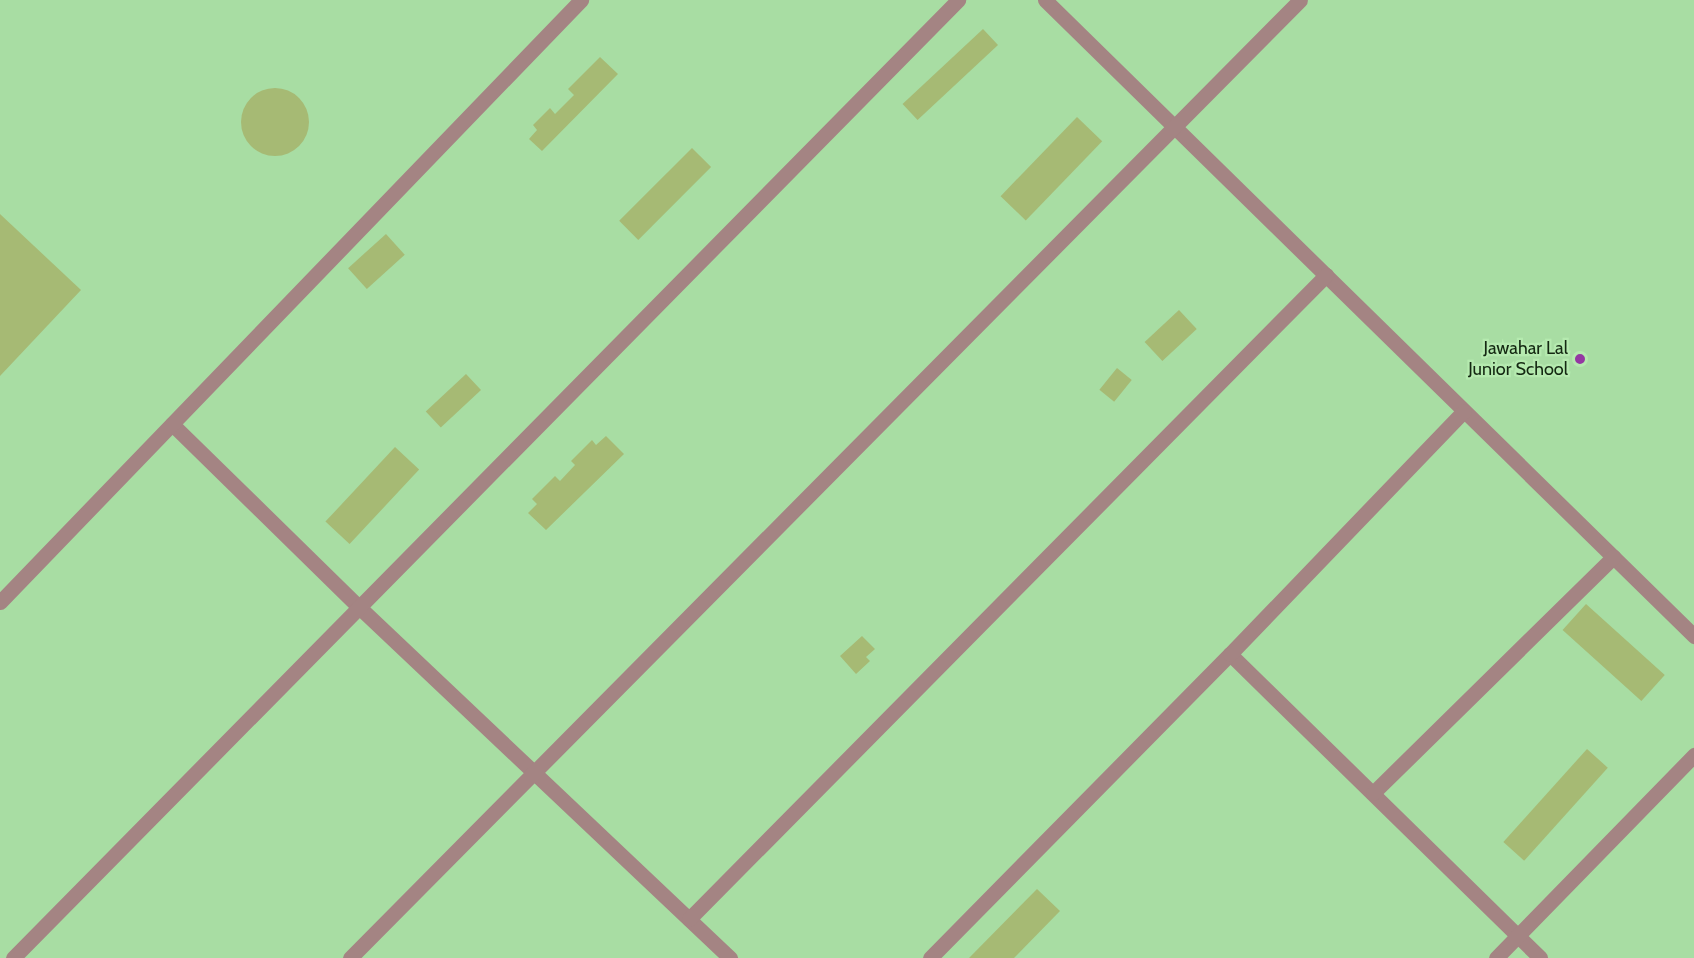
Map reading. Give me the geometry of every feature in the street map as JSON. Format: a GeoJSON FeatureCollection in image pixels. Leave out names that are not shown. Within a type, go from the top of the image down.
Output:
{"type":"FeatureCollection","features":[{"type":"Feature","properties":{"kind":"street"},"geometry":{"type":"LineString","coordinates":[[0,602],[581,0]]}},
{"type":"Feature","properties":{"kind":"street"},"geometry":{"type":"LineString","coordinates":[[13,958],[958,0]]}},
{"type":"Feature","properties":{"kind":"street"},"geometry":{"type":"LineString","coordinates":[[1045,0],[1694,636]]}},
{"type":"Feature","properties":{"kind":"street"},"geometry":{"type":"LineString","coordinates":[[350,958],[1300,0]]}},
{"type":"Feature","properties":{"kind":"street"},"geometry":{"type":"LineString","coordinates":[[689,919],[1326,275]]}},
{"type":"Feature","properties":{"kind":"street"},"geometry":{"type":"LineString","coordinates":[[930,958],[1230,654],[1464,411]]}},
{"type":"Feature","properties":{"kind":"street"},"geometry":{"type":"LineString","coordinates":[[172,424],[359,607],[730,958]]}},
{"type":"Feature","properties":{"kind":"street"},"geometry":{"type":"LineString","coordinates":[[1373,792],[1613,557]]}},
{"type":"Feature","properties":{"kind":"street"},"geometry":{"type":"LineString","coordinates":[[1230,654],[1540,958]]}},
{"type":"Feature","properties":{"kind":"street"},"geometry":{"type":"LineString","coordinates":[[1496,958],[1694,755]]}},
{"type":"Feature","properties":{"kind":"building"},"geometry":{"type":"Polygon","coordinates":[[[983,29],[998,45],[918,120],[903,104],[983,29]]]}},
{"type":"Feature","properties":{"kind":"building"},"geometry":{"type":"Polygon","coordinates":[[[600,57],[618,74],[542,151],[529,139],[537,130],[533,125],[550,108],[555,114],[574,95],[568,89],[600,57]]]}},
{"type":"Feature","properties":{"kind":"building"},"geometry":{"type":"Polygon","coordinates":[[[275,88],[288,91],[299,98],[306,109],[309,122],[306,135],[299,146],[288,153],[275,156],[262,153],[251,146],[244,135],[241,122],[244,109],[251,98],[262,91],[275,88]]]}},
{"type":"Feature","properties":{"kind":"building"},"geometry":{"type":"Polygon","coordinates":[[[1077,117],[1102,141],[1026,220],[1001,196],[1077,117]]]}},
{"type":"Feature","properties":{"kind":"building"},"geometry":{"type":"Polygon","coordinates":[[[692,148],[711,167],[638,240],[619,221],[692,148]]]}},
{"type":"Feature","properties":{"kind":"building"},"geometry":{"type":"Polygon","coordinates":[[[0,214],[81,290],[0,376],[0,214]]]}},
{"type":"Feature","properties":{"kind":"building"},"geometry":{"type":"Polygon","coordinates":[[[386,234],[405,255],[367,289],[348,268],[386,234]]]}},
{"type":"Feature","properties":{"kind":"building"},"geometry":{"type":"Polygon","coordinates":[[[1179,310],[1197,329],[1162,361],[1145,342],[1179,310]]]}},
{"type":"Feature","properties":{"kind":"building"},"geometry":{"type":"Polygon","coordinates":[[[1117,368],[1132,380],[1114,402],[1099,390],[1117,368]]]}},
{"type":"Feature","properties":{"kind":"building"},"geometry":{"type":"Polygon","coordinates":[[[466,374],[481,390],[441,428],[426,412],[466,374]]]}},
{"type":"Feature","properties":{"kind":"building"},"geometry":{"type":"Polygon","coordinates":[[[606,436],[624,454],[546,530],[528,513],[537,504],[532,499],[555,476],[560,481],[575,465],[571,461],[592,440],[596,445],[606,436]]]}},
{"type":"Feature","properties":{"kind":"building"},"geometry":{"type":"Polygon","coordinates":[[[395,447],[419,470],[350,544],[325,522],[395,447]]]}},
{"type":"Feature","properties":{"kind":"building"},"geometry":{"type":"Polygon","coordinates":[[[1586,604],[1665,675],[1641,701],[1563,630],[1586,604]]]}},
{"type":"Feature","properties":{"kind":"building"},"geometry":{"type":"Polygon","coordinates":[[[862,636],[875,649],[866,657],[870,661],[856,674],[840,656],[862,636]]]}},
{"type":"Feature","properties":{"kind":"building"},"geometry":{"type":"Polygon","coordinates":[[[1587,749],[1608,768],[1524,861],[1503,842],[1587,749]]]}},
{"type":"Feature","properties":{"kind":"building"},"geometry":{"type":"Polygon","coordinates":[[[1037,889],[1060,911],[1014,958],[969,958],[1037,889]]]}},
{"type":"Feature","properties":{"kind":"place","name":"Jawahar Lal Junior School"},"geometry":{"type":"Point","coordinates":[1580,359]}}]}
